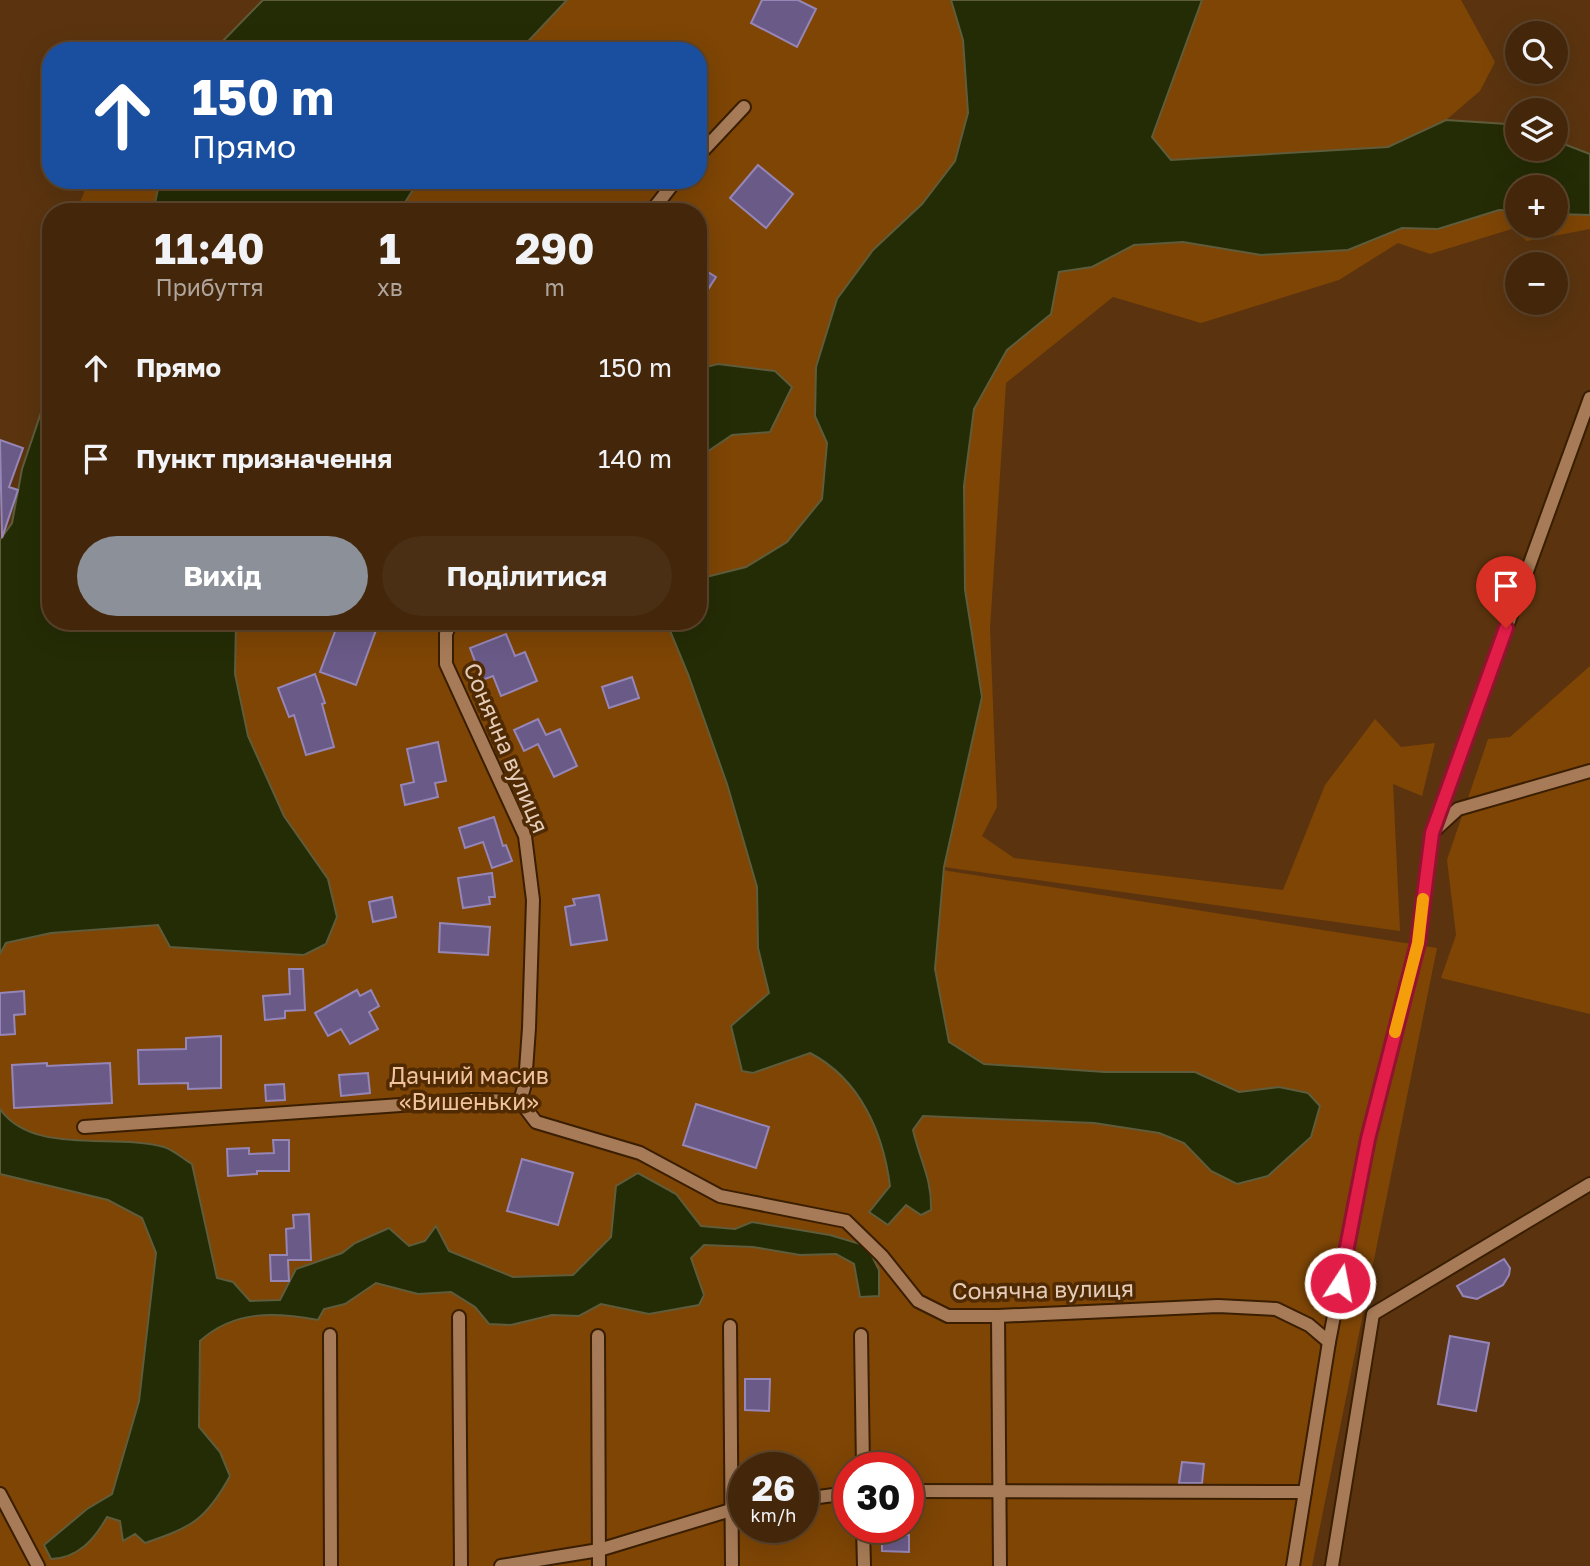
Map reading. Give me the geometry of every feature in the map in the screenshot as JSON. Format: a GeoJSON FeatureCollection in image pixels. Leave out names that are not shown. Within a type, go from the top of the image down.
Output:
{"type":"FeatureCollection","features":[{"type":"Feature","properties":{"kind":"street"},"geometry":{"type":"LineString","coordinates":[[707,146],[744,107]]}},
{"type":"Feature","properties":{"kind":"street"},"geometry":{"type":"LineString","coordinates":[[1293,1566],[1329,1342],[1368,1139],[1418,943],[1432,833],[1590,398]]}},
{"type":"Feature","properties":{"kind":"street","name":"Сонячна вулиця"},"geometry":{"type":"LineString","coordinates":[[448,630],[446,664],[525,836],[533,900],[529,1028],[525,1084],[520,1101],[536,1122],[640,1153],[720,1196],[846,1221],[882,1256],[918,1301],[948,1316],[1218,1306],[1276,1309],[1309,1325],[1329,1342]]}},
{"type":"Feature","properties":{"kind":"street"},"geometry":{"type":"LineString","coordinates":[[1432,833],[1458,809],[1590,771]]}},
{"type":"Feature","properties":{"kind":"street"},"geometry":{"type":"LineString","coordinates":[[84,1127],[472,1100],[520,1101]]}},
{"type":"Feature","properties":{"kind":"street"},"geometry":{"type":"LineString","coordinates":[[1332,1566],[1373,1314],[1589,1188]]}},
{"type":"Feature","properties":{"kind":"street"},"geometry":{"type":"LineString","coordinates":[[998,1316],[1000,1566]]}},
{"type":"Feature","properties":{"kind":"street"},"geometry":{"type":"LineString","coordinates":[[459,1317],[461,1566]]}},
{"type":"Feature","properties":{"kind":"street"},"geometry":{"type":"LineString","coordinates":[[730,1326],[736,1452]]}},
{"type":"Feature","properties":{"kind":"street"},"geometry":{"type":"LineString","coordinates":[[330,1335],[331,1566]]}},
{"type":"Feature","properties":{"kind":"street"},"geometry":{"type":"LineString","coordinates":[[861,1335],[863,1452]]}},
{"type":"Feature","properties":{"kind":"street"},"geometry":{"type":"LineString","coordinates":[[598,1336],[599,1566]]}},
{"type":"Feature","properties":{"kind":"street"},"geometry":{"type":"LineString","coordinates":[[924,1491],[1305,1492]]}},
{"type":"Feature","properties":{"kind":"street"},"geometry":{"type":"LineString","coordinates":[[0,1494],[18,1533],[38,1566]]}},
{"type":"Feature","properties":{"kind":"street"},"geometry":{"type":"LineString","coordinates":[[501,1566],[599,1550],[728,1510]]}},
{"type":"Feature","properties":{"kind":"street"},"geometry":{"type":"LineString","coordinates":[[732,1566],[734,1543]]}},
{"type":"Feature","properties":{"kind":"street"},"geometry":{"type":"LineString","coordinates":[[863,1543],[864,1566]]}},
{"type":"Feature","properties":{"kind":"green space","name":"Дачний масив «Вишеньки»"},"geometry":{"type":"Polygon","coordinates":[[[532,0],[995,0],[917,866],[1437,948],[1312,1566],[0,1566],[0,732],[150,630],[707,630],[707,203],[356,203],[362,189],[707,189],[707,42],[492,42],[532,0]]]}},
{"type":"Feature","properties":{"kind":"green space"},"geometry":{"type":"Polygon","coordinates":[[[1202,0],[1461,0],[1495,62],[1480,91],[1446,120],[1388,147],[1171,160],[1152,138],[1202,0]]]}},
{"type":"Feature","properties":{"kind":"green space"},"geometry":{"type":"Polygon","coordinates":[[[85,189],[158,189],[155,203],[80,203],[85,189]]]}},
{"type":"Feature","properties":{"kind":"green space"},"geometry":{"type":"Polygon","coordinates":[[[1505,210],[1505,231],[1430,254],[1398,243],[1339,280],[1201,323],[1113,297],[1006,383],[990,628],[997,807],[982,836],[1014,858],[1283,890],[1325,785],[1375,719],[1401,747],[1435,743],[1422,796],[1393,784],[1400,931],[944,867],[982,697],[965,590],[964,486],[974,409],[1007,350],[1051,314],[1059,272],[1092,267],[1134,245],[1183,242],[1261,255],[1347,250],[1402,228],[1439,229],[1505,210]]]}},
{"type":"Feature","properties":{"kind":"green space"},"geometry":{"type":"Polygon","coordinates":[[[1568,214],[1590,215],[1590,229],[1568,233],[1568,214]]]}},
{"type":"Feature","properties":{"kind":"green space"},"geometry":{"type":"Polygon","coordinates":[[[1590,666],[1590,1014],[1441,978],[1456,935],[1447,860],[1488,739],[1510,737],[1590,666]]]}},
{"type":"Feature","properties":{"kind":"shaded area"},"geometry":{"type":"Polygon","coordinates":[[[263,0],[567,0],[527,42],[222,42],[263,0]]]}},
{"type":"Feature","properties":{"kind":"shaded area"},"geometry":{"type":"Polygon","coordinates":[[[951,0],[1202,0],[1152,137],[1171,160],[1388,147],[1446,120],[1505,124],[1505,161],[1568,161],[1568,146],[1590,154],[1590,215],[1568,214],[1568,175],[1505,175],[1505,210],[1438,229],[1402,228],[1348,250],[1261,255],[1183,242],[1134,245],[1092,267],[1059,272],[1051,314],[1007,350],[974,409],[964,486],[965,590],[982,697],[944,867],[935,969],[949,1042],[984,1064],[1105,1072],[1195,1072],[1239,1092],[1279,1087],[1308,1093],[1320,1106],[1311,1137],[1268,1176],[1237,1184],[1211,1171],[1184,1143],[1159,1133],[1094,1123],[923,1116],[913,1130],[928,1179],[931,1210],[921,1215],[906,1205],[888,1225],[869,1212],[890,1186],[882,1146],[866,1109],[843,1077],[810,1053],[753,1073],[742,1071],[731,1026],[769,993],[758,948],[757,887],[727,784],[670,630],[707,630],[707,577],[746,567],[787,542],[822,499],[827,443],[815,416],[816,367],[837,299],[873,250],[922,204],[955,161],[968,113],[963,40],[951,0]]]}},
{"type":"Feature","properties":{"kind":"shaded area"},"geometry":{"type":"Polygon","coordinates":[[[158,189],[413,189],[405,203],[155,203],[158,189]]]}},
{"type":"Feature","properties":{"kind":"shaded area"},"geometry":{"type":"Polygon","coordinates":[[[718,364],[775,371],[792,387],[770,432],[732,435],[707,452],[707,367],[718,364]]]}},
{"type":"Feature","properties":{"kind":"shaded area"},"geometry":{"type":"Polygon","coordinates":[[[42,410],[42,630],[236,630],[235,674],[248,736],[284,816],[328,879],[337,917],[326,944],[304,955],[170,947],[158,925],[51,933],[6,943],[0,954],[0,540],[12,523],[22,469],[42,410]]]}},
{"type":"Feature","properties":{"kind":"shaded area"},"geometry":{"type":"Polygon","coordinates":[[[0,1109],[15,1124],[33,1133],[53,1138],[144,1143],[171,1150],[192,1164],[217,1278],[233,1282],[250,1301],[280,1300],[296,1269],[342,1253],[355,1243],[389,1228],[409,1246],[425,1241],[436,1226],[449,1251],[513,1277],[573,1275],[611,1237],[616,1186],[638,1173],[676,1194],[701,1226],[735,1229],[752,1222],[830,1235],[867,1246],[879,1270],[879,1296],[860,1297],[854,1264],[836,1254],[800,1255],[753,1247],[704,1245],[691,1258],[704,1295],[699,1305],[649,1314],[601,1304],[579,1316],[552,1315],[511,1325],[489,1324],[475,1307],[451,1292],[418,1294],[376,1283],[345,1304],[324,1309],[318,1320],[271,1315],[241,1319],[213,1331],[200,1341],[199,1427],[220,1452],[230,1476],[213,1503],[186,1526],[145,1543],[135,1534],[123,1541],[120,1521],[107,1517],[97,1533],[84,1546],[69,1555],[51,1559],[44,1545],[87,1509],[112,1494],[139,1401],[156,1253],[142,1218],[108,1200],[0,1174],[0,1109]]]}},
{"type":"Feature","properties":{"kind":"building"},"geometry":{"type":"Polygon","coordinates":[[[762,0],[798,0],[816,9],[797,47],[751,23],[762,0]]]}},
{"type":"Feature","properties":{"kind":"building"},"geometry":{"type":"Polygon","coordinates":[[[758,165],[793,194],[766,228],[730,198],[758,165]]]}},
{"type":"Feature","properties":{"kind":"building"},"geometry":{"type":"Polygon","coordinates":[[[707,272],[716,277],[707,291],[707,272]]]}},
{"type":"Feature","properties":{"kind":"building"},"geometry":{"type":"Polygon","coordinates":[[[0,440],[23,448],[9,487],[18,490],[2,538],[0,440]]]}},
{"type":"Feature","properties":{"kind":"building"},"geometry":{"type":"Polygon","coordinates":[[[336,630],[376,630],[356,685],[320,672],[336,630]]]}},
{"type":"Feature","properties":{"kind":"building"},"geometry":{"type":"Polygon","coordinates":[[[506,634],[515,656],[525,652],[537,681],[501,696],[493,676],[482,680],[470,648],[506,634]]]}},
{"type":"Feature","properties":{"kind":"building"},"geometry":{"type":"Polygon","coordinates":[[[315,674],[325,703],[322,704],[334,747],[306,755],[294,715],[289,717],[278,688],[315,674]]]}},
{"type":"Feature","properties":{"kind":"building"},"geometry":{"type":"Polygon","coordinates":[[[632,677],[639,698],[609,708],[602,687],[632,677]]]}},
{"type":"Feature","properties":{"kind":"building"},"geometry":{"type":"Polygon","coordinates":[[[538,719],[546,735],[560,729],[577,766],[554,777],[538,744],[524,751],[514,730],[538,719]]]}},
{"type":"Feature","properties":{"kind":"building"},"geometry":{"type":"Polygon","coordinates":[[[438,742],[446,781],[435,783],[438,797],[405,805],[401,785],[414,782],[407,749],[438,742]]]}},
{"type":"Feature","properties":{"kind":"building"},"geometry":{"type":"Polygon","coordinates":[[[494,817],[503,846],[506,845],[512,861],[492,868],[483,842],[465,848],[459,828],[494,817]]]}},
{"type":"Feature","properties":{"kind":"building"},"geometry":{"type":"Polygon","coordinates":[[[492,873],[495,897],[489,897],[490,904],[463,908],[458,878],[492,873]]]}},
{"type":"Feature","properties":{"kind":"building"},"geometry":{"type":"Polygon","coordinates":[[[599,895],[607,940],[571,945],[565,907],[575,905],[573,899],[599,895]]]}},
{"type":"Feature","properties":{"kind":"building"},"geometry":{"type":"Polygon","coordinates":[[[392,897],[396,917],[373,922],[369,902],[392,897]]]}},
{"type":"Feature","properties":{"kind":"building"},"geometry":{"type":"Polygon","coordinates":[[[440,923],[490,927],[488,955],[439,952],[440,923]]]}},
{"type":"Feature","properties":{"kind":"building"},"geometry":{"type":"Polygon","coordinates":[[[289,969],[303,969],[305,1010],[285,1011],[285,1018],[265,1020],[263,996],[290,994],[289,969]]]}},
{"type":"Feature","properties":{"kind":"building"},"geometry":{"type":"Polygon","coordinates":[[[357,990],[360,996],[371,990],[379,1006],[369,1012],[378,1029],[350,1044],[341,1029],[328,1036],[315,1013],[357,990]]]}},
{"type":"Feature","properties":{"kind":"building"},"geometry":{"type":"Polygon","coordinates":[[[24,991],[25,1014],[14,1015],[15,1034],[0,1035],[0,993],[24,991]]]}},
{"type":"Feature","properties":{"kind":"building"},"geometry":{"type":"Polygon","coordinates":[[[221,1036],[221,1088],[188,1089],[188,1083],[139,1084],[138,1050],[186,1049],[186,1038],[221,1036]]]}},
{"type":"Feature","properties":{"kind":"building"},"geometry":{"type":"Polygon","coordinates":[[[47,1063],[47,1066],[110,1063],[112,1103],[14,1108],[12,1065],[47,1063]]]}},
{"type":"Feature","properties":{"kind":"building"},"geometry":{"type":"Polygon","coordinates":[[[368,1073],[370,1093],[341,1096],[339,1075],[368,1073]]]}},
{"type":"Feature","properties":{"kind":"building"},"geometry":{"type":"Polygon","coordinates":[[[284,1084],[285,1100],[266,1101],[265,1085],[284,1084]]]}},
{"type":"Feature","properties":{"kind":"building"},"geometry":{"type":"Polygon","coordinates":[[[696,1104],[769,1127],[756,1168],[683,1145],[696,1104]]]}},
{"type":"Feature","properties":{"kind":"building"},"geometry":{"type":"Polygon","coordinates":[[[273,1140],[289,1140],[289,1171],[257,1171],[257,1174],[228,1176],[227,1149],[249,1148],[249,1154],[274,1153],[273,1140]]]}},
{"type":"Feature","properties":{"kind":"building"},"geometry":{"type":"Polygon","coordinates":[[[522,1159],[573,1173],[558,1225],[507,1211],[522,1159]]]}},
{"type":"Feature","properties":{"kind":"building"},"geometry":{"type":"Polygon","coordinates":[[[309,1214],[311,1260],[288,1260],[289,1281],[271,1281],[270,1255],[287,1255],[286,1229],[294,1228],[293,1215],[309,1214]]]}},
{"type":"Feature","properties":{"kind":"building"},"geometry":{"type":"Polygon","coordinates":[[[1504,1259],[1510,1268],[1503,1285],[1477,1299],[1463,1296],[1457,1286],[1504,1259]]]}},
{"type":"Feature","properties":{"kind":"building"},"geometry":{"type":"Polygon","coordinates":[[[1450,1336],[1489,1343],[1476,1411],[1438,1404],[1450,1336]]]}},
{"type":"Feature","properties":{"kind":"building"},"geometry":{"type":"Polygon","coordinates":[[[745,1379],[770,1379],[769,1411],[745,1410],[745,1379]]]}},
{"type":"Feature","properties":{"kind":"building"},"geometry":{"type":"Polygon","coordinates":[[[1182,1462],[1204,1464],[1202,1483],[1179,1483],[1182,1462]]]}},
{"type":"Feature","properties":{"kind":"building"},"geometry":{"type":"Polygon","coordinates":[[[882,1543],[909,1543],[909,1552],[882,1551],[882,1543]]]}},
{"type":"Feature","properties":{"kind":"slow traffic"},"geometry":{"type":"LineString","coordinates":[[1395,1032],[1418,943],[1423,899]]}},
{"type":"Feature","properties":{"kind":"route"},"geometry":{"type":"LineString","coordinates":[[1340,1283],[1368,1139],[1418,943],[1432,833],[1506,628]]}}]}
